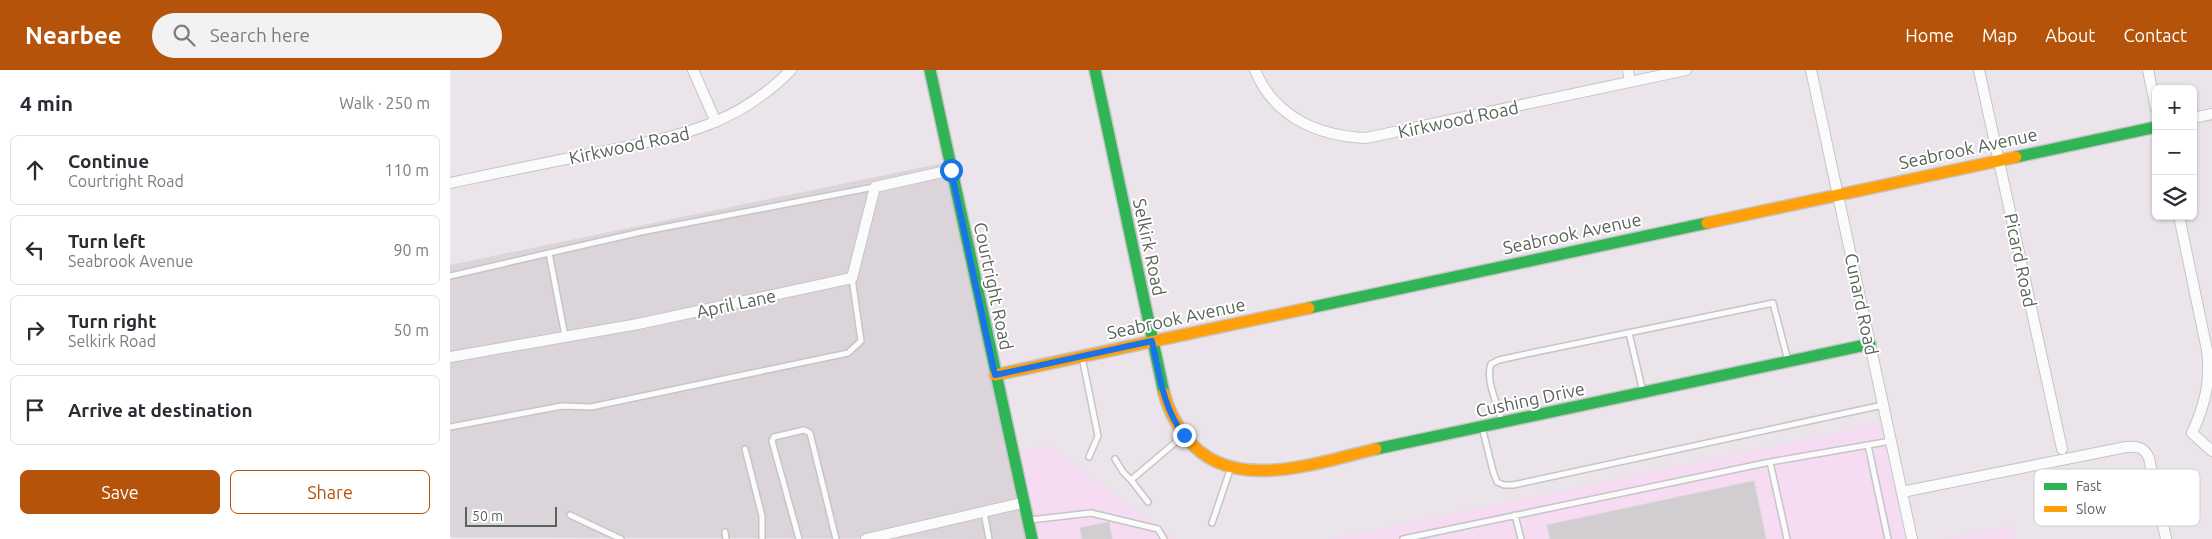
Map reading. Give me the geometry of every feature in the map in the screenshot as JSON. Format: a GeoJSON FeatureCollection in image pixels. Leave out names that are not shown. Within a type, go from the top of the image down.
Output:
{"type":"FeatureCollection","features":[{"type":"Feature","properties":{"kind":"street"},"geometry":{"type":"LineString","coordinates":[[693,70],[716,122]]}},
{"type":"Feature","properties":{"kind":"street","name":"Kirkwood Road"},"geometry":{"type":"LineString","coordinates":[[450,183],[695,131],[755,102],[791,70]]}},
{"type":"Feature","properties":{"kind":"street","name":"Courtright Road"},"geometry":{"type":"LineString","coordinates":[[930,70],[1022,503],[1032,539]]}},
{"type":"Feature","properties":{"kind":"street","name":"Selkirk Road"},"geometry":{"type":"LineString","coordinates":[[1095,70],[1164,396],[1178,428],[1199,453]]}},
{"type":"Feature","properties":{"kind":"street","name":"Kirkwood Road"},"geometry":{"type":"LineString","coordinates":[[1255,70],[1274,100],[1296,120],[1310,128],[1337,136],[1366,138],[1686,70]]}},
{"type":"Feature","properties":{"kind":"street"},"geometry":{"type":"LineString","coordinates":[[1628,70],[1630,82]]}},
{"type":"Feature","properties":{"kind":"street","name":"Cunard Road"},"geometry":{"type":"LineString","coordinates":[[1811,70],[1912,539]]}},
{"type":"Feature","properties":{"kind":"street","name":"Picard Road"},"geometry":{"type":"LineString","coordinates":[[1979,70],[2062,449]]}},
{"type":"Feature","properties":{"kind":"street"},"geometry":{"type":"LineString","coordinates":[[2148,70],[2152,90]]}},
{"type":"Feature","properties":{"kind":"street"},"geometry":{"type":"LineString","coordinates":[[2197,117],[2212,114]]}},
{"type":"Feature","properties":{"kind":"street","name":"Seabrook Avenue"},"geometry":{"type":"LineString","coordinates":[[995,375],[2152,127]]}},
{"type":"Feature","properties":{"kind":"street"},"geometry":{"type":"LineString","coordinates":[[852,278],[875,187],[951,170]]}},
{"type":"Feature","properties":{"kind":"street"},"geometry":{"type":"LineString","coordinates":[[2180,220],[2210,371],[2202,411],[2192,433],[2212,451]]}},
{"type":"Feature","properties":{"kind":"street","name":"April Lane"},"geometry":{"type":"LineString","coordinates":[[450,357],[647,322],[852,278]]}},
{"type":"Feature","properties":{"kind":"street","name":"Cushing Drive"},"geometry":{"type":"LineString","coordinates":[[1199,453],[1230,469],[1256,473],[1284,470],[1870,344]]}},
{"type":"Feature","properties":{"kind":"street"},"geometry":{"type":"LineString","coordinates":[[1902,492],[2135,446],[2146,450],[2151,469]]}},
{"type":"Feature","properties":{"kind":"street"},"geometry":{"type":"LineString","coordinates":[[866,539],[1022,503]]}},
{"type":"Feature","properties":{"kind":"street"},"geometry":{"type":"LineString","coordinates":[[2163,526],[2166,539]]}},
{"type":"Feature","properties":{"kind":"lane"},"geometry":{"type":"LineString","coordinates":[[450,276],[642,232],[875,187]]}},
{"type":"Feature","properties":{"kind":"lane"},"geometry":{"type":"LineString","coordinates":[[549,253],[564,336]]}},
{"type":"Feature","properties":{"kind":"lane"},"geometry":{"type":"LineString","coordinates":[[450,427],[562,406],[591,407],[848,353],[861,341],[852,278]]}},
{"type":"Feature","properties":{"kind":"lane"},"geometry":{"type":"LineString","coordinates":[[1502,422],[1489,370],[1491,364],[1499,360],[1773,303],[1788,362]]}},
{"type":"Feature","properties":{"kind":"lane"},"geometry":{"type":"LineString","coordinates":[[1629,333],[1643,392]]}},
{"type":"Feature","properties":{"kind":"lane"},"geometry":{"type":"LineString","coordinates":[[1082,356],[1098,436],[1089,457]]}},
{"type":"Feature","properties":{"kind":"lane"},"geometry":{"type":"LineString","coordinates":[[1482,427],[1497,482],[1504,485],[1513,485],[1883,405]]}},
{"type":"Feature","properties":{"kind":"lane"},"geometry":{"type":"LineString","coordinates":[[799,539],[772,441],[774,437],[804,430],[809,431],[836,539]]}},
{"type":"Feature","properties":{"kind":"lane"},"geometry":{"type":"LineString","coordinates":[[1131,480],[1184,435]]}},
{"type":"Feature","properties":{"kind":"lane"},"geometry":{"type":"LineString","coordinates":[[1403,539],[1770,462],[1891,441]]}},
{"type":"Feature","properties":{"kind":"lane"},"geometry":{"type":"LineString","coordinates":[[1868,445],[1888,539]]}},
{"type":"Feature","properties":{"kind":"lane"},"geometry":{"type":"LineString","coordinates":[[745,449],[762,516],[762,539]]}},
{"type":"Feature","properties":{"kind":"lane"},"geometry":{"type":"LineString","coordinates":[[1115,459],[1123,472],[1148,502]]}},
{"type":"Feature","properties":{"kind":"lane"},"geometry":{"type":"LineString","coordinates":[[1770,462],[1787,539]]}},
{"type":"Feature","properties":{"kind":"lane"},"geometry":{"type":"LineString","coordinates":[[1212,523],[1230,469]]}},
{"type":"Feature","properties":{"kind":"lane"},"geometry":{"type":"LineString","coordinates":[[984,512],[989,539]]}},
{"type":"Feature","properties":{"kind":"lane"},"geometry":{"type":"LineString","coordinates":[[1027,521],[1091,513],[1158,529],[1164,539]]}},
{"type":"Feature","properties":{"kind":"lane"},"geometry":{"type":"LineString","coordinates":[[570,515],[621,539]]}},
{"type":"Feature","properties":{"kind":"lane"},"geometry":{"type":"LineString","coordinates":[[1515,515],[1521,539]]}},
{"type":"Feature","properties":{"kind":"lane"},"geometry":{"type":"LineString","coordinates":[[725,532],[726,539]]}},
{"type":"Feature","properties":{"kind":"shaded area"},"geometry":{"type":"Polygon","coordinates":[[[948,162],[1031,539],[450,537],[450,265],[948,162]]]}},
{"type":"Feature","properties":{"kind":"shaded area"},"geometry":{"type":"Polygon","coordinates":[[[1887,422],[1912,539],[1331,539],[1483,508],[1887,422]]]}},
{"type":"Feature","properties":{"kind":"shaded area"},"geometry":{"type":"Polygon","coordinates":[[[1049,446],[1174,539],[1031,539],[1012,453],[1049,446]]]}},
{"type":"Feature","properties":{"kind":"shaded area"},"geometry":{"type":"Polygon","coordinates":[[[2012,526],[2015,539],[1947,539],[2012,526]]]}},
{"type":"Feature","properties":{"kind":"building"},"geometry":{"type":"Polygon","coordinates":[[[1754,481],[1766,539],[1550,539],[1547,525],[1754,481]]]}},
{"type":"Feature","properties":{"kind":"building"},"geometry":{"type":"Polygon","coordinates":[[[1109,522],[1112,539],[1082,539],[1080,528],[1109,522]]]}},
{"type":"Feature","properties":{"kind":"traffic: fast"},"geometry":{"type":"LineString","coordinates":[[930,70],[1032,539]]}},
{"type":"Feature","properties":{"kind":"traffic: fast"},"geometry":{"type":"LineString","coordinates":[[1095,70],[1164,393]]}},
{"type":"Feature","properties":{"kind":"traffic: fast"},"geometry":{"type":"LineString","coordinates":[[2016,157],[2152,128]]}},
{"type":"Feature","properties":{"kind":"traffic: fast"},"geometry":{"type":"LineString","coordinates":[[1309,308],[1707,223]]}},
{"type":"Feature","properties":{"kind":"traffic: fast"},"geometry":{"type":"LineString","coordinates":[[1376,449],[1870,344]]}},
{"type":"Feature","properties":{"kind":"traffic: slow"},"geometry":{"type":"LineString","coordinates":[[1707,223],[2016,157]]}},
{"type":"Feature","properties":{"kind":"traffic: slow"},"geometry":{"type":"LineString","coordinates":[[995,375],[1309,308]]}},
{"type":"Feature","properties":{"kind":"traffic: slow"},"geometry":{"type":"LineString","coordinates":[[1164,393],[1173,416],[1186,437],[1204,455],[1226,466],[1250,470],[1276,470],[1328,461],[1376,449]]}},
{"type":"Feature","properties":{"kind":"route"},"geometry":{"type":"LineString","coordinates":[[951,170],[995,375],[1152,341],[1164,396],[1178,428],[1184,435]]}}]}
